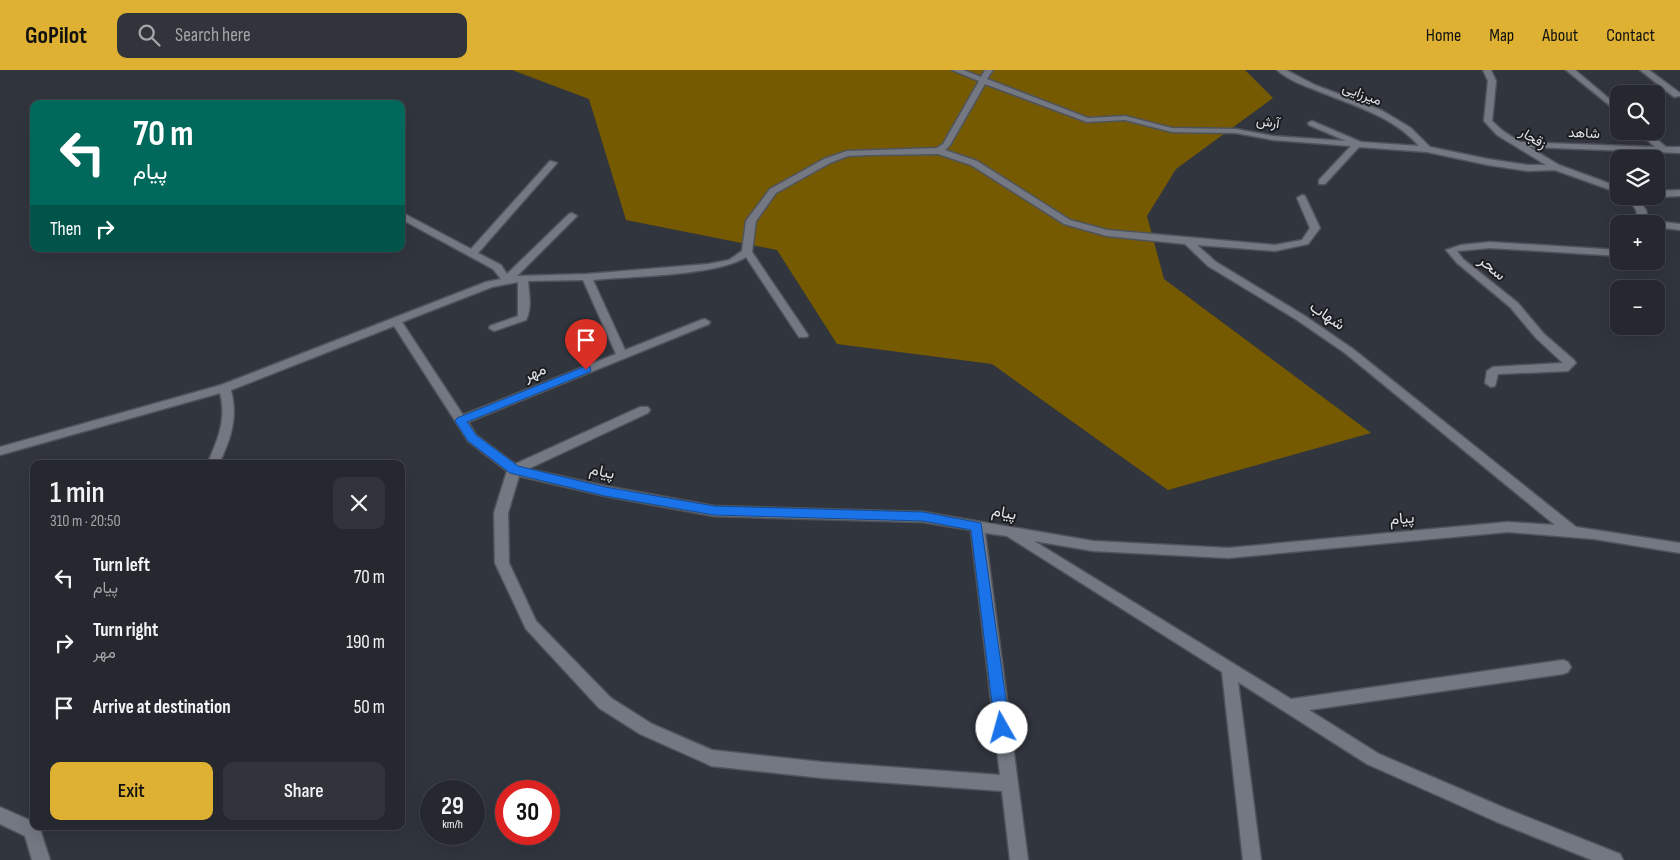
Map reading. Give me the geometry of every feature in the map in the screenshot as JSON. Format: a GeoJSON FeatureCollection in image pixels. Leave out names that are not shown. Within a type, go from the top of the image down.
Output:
{"type":"FeatureCollection","features":[{"type":"Feature","properties":{"kind":"street","name":"آرش"},"geometry":{"type":"LineString","coordinates":[[956,70],[1087,120],[1125,118],[1172,130],[1236,132],[1273,138],[1427,149],[1528,168],[1556,167]]}},
{"type":"Feature","properties":{"kind":"street"},"geometry":{"type":"LineString","coordinates":[[939,151],[946,145],[988,70]]}},
{"type":"Feature","properties":{"kind":"street","name":"میرزایی"},"geometry":{"type":"LineString","coordinates":[[1281,70],[1325,93],[1390,118],[1408,130],[1427,149]]}},
{"type":"Feature","properties":{"kind":"street","name":"زقجار"},"geometry":{"type":"LineString","coordinates":[[1487,70],[1492,81],[1488,121],[1500,133],[1556,167],[1610,187]]}},
{"type":"Feature","properties":{"kind":"street"},"geometry":{"type":"LineString","coordinates":[[1570,70],[1610,103]]}},
{"type":"Feature","properties":{"kind":"street"},"geometry":{"type":"LineString","coordinates":[[1644,70],[1677,95]]}},
{"type":"Feature","properties":{"kind":"street"},"geometry":{"type":"LineString","coordinates":[[1312,123],[1358,143],[1322,182]]}},
{"type":"Feature","properties":{"kind":"street"},"geometry":{"type":"LineString","coordinates":[[1652,140],[1663,149]]}},
{"type":"Feature","properties":{"kind":"street","name":"شاهد"},"geometry":{"type":"LineString","coordinates":[[1516,144],[1680,150]]}},
{"type":"Feature","properties":{"kind":"street"},"geometry":{"type":"LineString","coordinates":[[803,335],[747,252],[751,221],[773,191],[813,168],[847,154],[939,151],[974,162],[1067,222],[1107,232],[1188,241],[1275,248],[1305,242],[1315,228],[1302,198]]}},
{"type":"Feature","properties":{"kind":"street"},"geometry":{"type":"LineString","coordinates":[[473,253],[553,163]]}},
{"type":"Feature","properties":{"kind":"street"},"geometry":{"type":"LineString","coordinates":[[1665,194],[1680,193]]}},
{"type":"Feature","properties":{"kind":"street"},"geometry":{"type":"LineString","coordinates":[[507,280],[572,216]]}},
{"type":"Feature","properties":{"kind":"street"},"geometry":{"type":"LineString","coordinates":[[405,217],[497,266],[507,280]]}},
{"type":"Feature","properties":{"kind":"street"},"geometry":{"type":"LineString","coordinates":[[1665,225],[1680,227]]}},
{"type":"Feature","properties":{"kind":"street","name":"شهاب"},"geometry":{"type":"LineString","coordinates":[[1188,241],[1212,264],[1301,318],[1349,352],[1572,531]]}},
{"type":"Feature","properties":{"kind":"street","name":"سحر"},"geometry":{"type":"LineString","coordinates":[[1491,383],[1493,372],[1564,368],[1570,363],[1540,336],[1514,305],[1486,284],[1451,250],[1466,245],[1610,253]]}},
{"type":"Feature","properties":{"kind":"street"},"geometry":{"type":"LineString","coordinates":[[0,451],[224,388],[471,290],[507,280],[588,277],[708,267],[732,262],[747,252]]}},
{"type":"Feature","properties":{"kind":"street"},"geometry":{"type":"LineString","coordinates":[[588,277],[622,355]]}},
{"type":"Feature","properties":{"kind":"street"},"geometry":{"type":"LineString","coordinates":[[494,328],[522,318],[524,313],[523,278]]}},
{"type":"Feature","properties":{"kind":"street","name":"پیام"},"geometry":{"type":"LineString","coordinates":[[396,321],[472,438],[514,470],[605,491],[714,511],[923,517],[1092,546],[1228,553],[1508,527],[1572,531],[1628,538],[1680,548]]}},
{"type":"Feature","properties":{"kind":"street","name":"مهر"},"geometry":{"type":"LineString","coordinates":[[460,421],[705,322]]}},
{"type":"Feature","properties":{"kind":"street"},"geometry":{"type":"LineString","coordinates":[[215,460],[228,428],[231,410],[224,388]]}},
{"type":"Feature","properties":{"kind":"street"},"geometry":{"type":"LineString","coordinates":[[644,410],[514,470],[500,514],[502,563],[531,625],[606,703],[646,729],[711,758],[822,770],[1010,784]]}},
{"type":"Feature","properties":{"kind":"street"},"geometry":{"type":"LineString","coordinates":[[977,526],[1019,860]]}},
{"type":"Feature","properties":{"kind":"street"},"geometry":{"type":"LineString","coordinates":[[1006,531],[1373,758],[1503,816],[1614,860]]}},
{"type":"Feature","properties":{"kind":"street"},"geometry":{"type":"LineString","coordinates":[[1290,706],[1563,667]]}},
{"type":"Feature","properties":{"kind":"street"},"geometry":{"type":"LineString","coordinates":[[1229,668],[1252,860]]}},
{"type":"Feature","properties":{"kind":"street"},"geometry":{"type":"LineString","coordinates":[[0,815],[30,829]]}},
{"type":"Feature","properties":{"kind":"street"},"geometry":{"type":"LineString","coordinates":[[32,830],[41,860]]}},
{"type":"Feature","properties":{"kind":"shaded area"},"geometry":{"type":"Polygon","coordinates":[[[512,70],[1245,70],[1273,98],[1176,169],[1147,216],[1164,279],[1371,433],[1168,490],[992,364],[837,344],[777,250],[626,220],[589,99],[512,70]]]}},
{"type":"Feature","properties":{"kind":"route"},"geometry":{"type":"LineString","coordinates":[[586,370],[460,421],[472,438],[514,470],[605,491],[714,511],[923,517],[977,526],[1002,728]]}}]}
